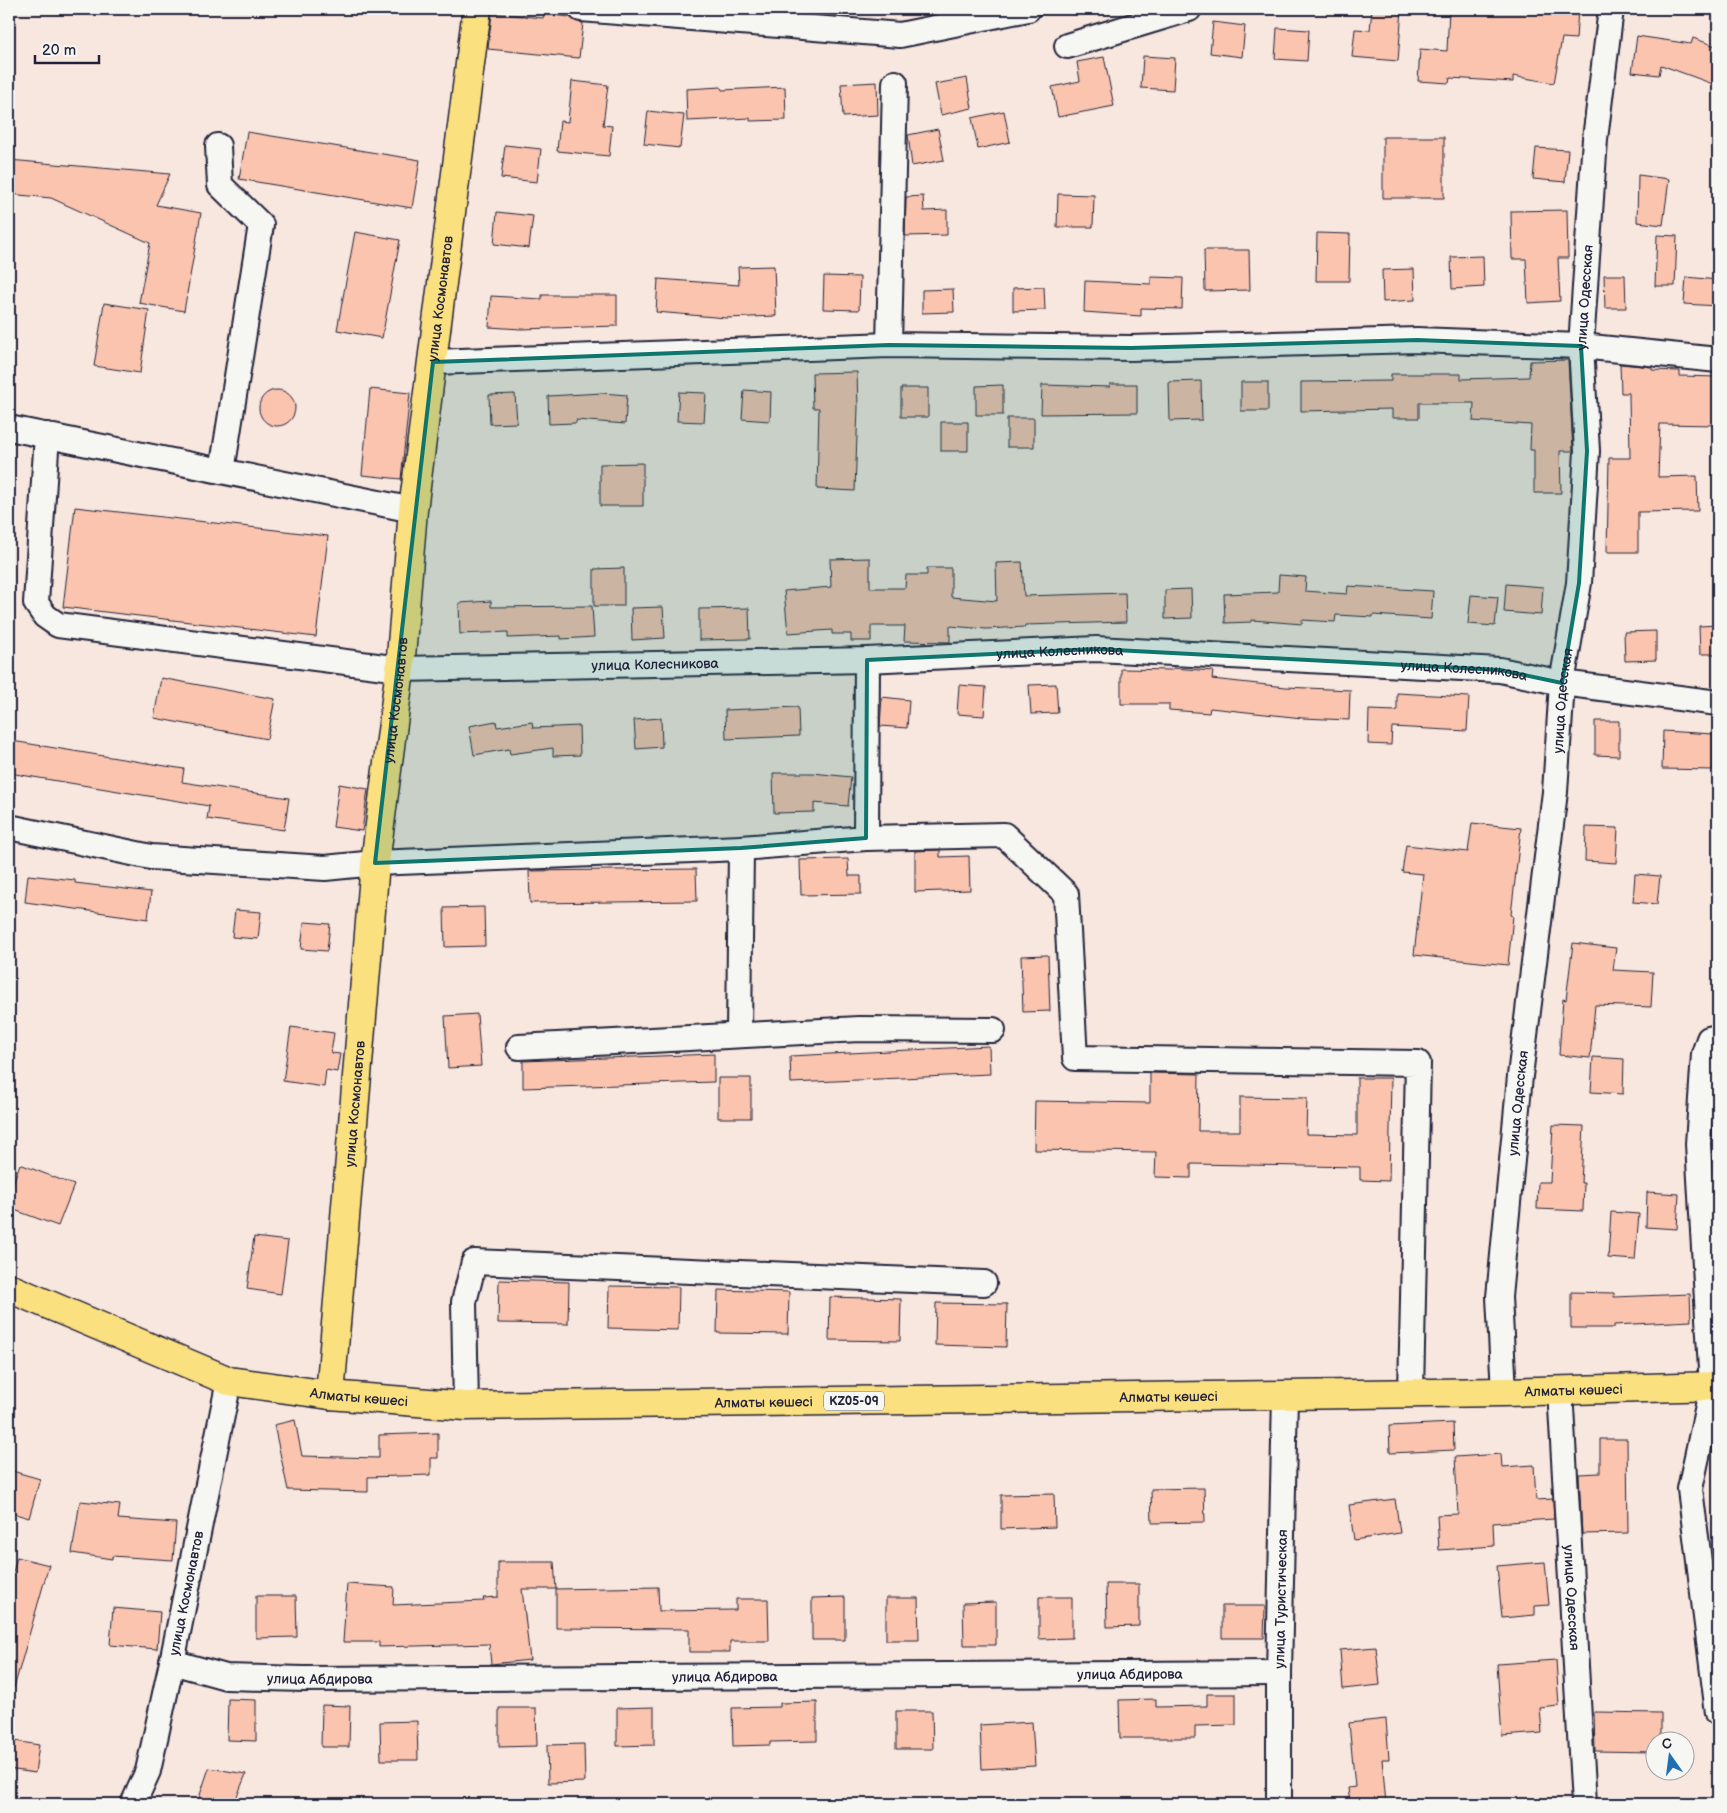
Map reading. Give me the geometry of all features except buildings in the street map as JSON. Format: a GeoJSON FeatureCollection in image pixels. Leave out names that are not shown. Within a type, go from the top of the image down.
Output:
{"type":"FeatureCollection","features":[{"type":"Feature","properties":{"kind":"main road","name":"улица Космонавтов"},"geometry":{"type":"LineString","coordinates":[[330,1395],[374,863],[400,670],[413,510],[434,362],[477,9]]}},
{"type":"Feature","properties":{"kind":"main road","name":"Алматы көшесі"},"geometry":{"type":"LineString","coordinates":[[9,1288],[229,1381],[330,1395],[466,1406],[1504,1392],[1715,1387]]}},
{"type":"Feature","properties":{"kind":"street"},"geometry":{"type":"LineString","coordinates":[[581,9],[900,35],[1028,9]]}},
{"type":"Feature","properties":{"kind":"street"},"geometry":{"type":"LineString","coordinates":[[1067,46],[1189,9]]}},
{"type":"Feature","properties":{"kind":"street","name":"улица Одесская"},"geometry":{"type":"LineString","coordinates":[[1504,1392],[1500,1297],[1520,1076],[1555,792],[1562,682],[1579,583],[1587,451],[1581,346],[1595,139],[1611,9]]}},
{"type":"Feature","properties":{"kind":"street"},"geometry":{"type":"LineString","coordinates":[[889,345],[895,84]]}},
{"type":"Feature","properties":{"kind":"street"},"geometry":{"type":"LineString","coordinates":[[218,146],[220,185],[261,226],[222,471]]}},
{"type":"Feature","properties":{"kind":"street"},"geometry":{"type":"LineString","coordinates":[[434,362],[889,345],[1131,348],[1418,340],[1581,346],[1718,360]]}},
{"type":"Feature","properties":{"kind":"street"},"geometry":{"type":"LineString","coordinates":[[9,428],[413,510]]}},
{"type":"Feature","properties":{"kind":"street","name":"улица Колесникова"},"geometry":{"type":"LineString","coordinates":[[47,436],[36,603],[45,616],[58,624],[400,670],[867,660],[1096,649],[1500,670],[1562,682],[1718,703]]}},
{"type":"Feature","properties":{"kind":"street"},"geometry":{"type":"LineString","coordinates":[[866,838],[867,660]]}},
{"type":"Feature","properties":{"kind":"street"},"geometry":{"type":"LineString","coordinates":[[9,827],[151,857],[325,868],[374,863],[741,848],[866,838],[1004,835],[1066,894],[1075,1058],[1418,1063],[1411,1393]]}},
{"type":"Feature","properties":{"kind":"street"},"geometry":{"type":"LineString","coordinates":[[740,1035],[741,848]]}},
{"type":"Feature","properties":{"kind":"street"},"geometry":{"type":"LineString","coordinates":[[519,1047],[859,1029],[993,1030]]}},
{"type":"Feature","properties":{"kind":"street"},"geometry":{"type":"LineString","coordinates":[[1718,1037],[1709,1039],[1704,1054],[1698,1144],[1715,1387],[1690,1490],[1718,1713]]}},
{"type":"Feature","properties":{"kind":"street"},"geometry":{"type":"LineString","coordinates":[[466,1406],[464,1302],[474,1262],[984,1282]]}},
{"type":"Feature","properties":{"kind":"street","name":"улица Космонавтов"},"geometry":{"type":"LineString","coordinates":[[133,1804],[148,1771],[229,1381]]}},
{"type":"Feature","properties":{"kind":"street","name":"улица Одесская"},"geometry":{"type":"LineString","coordinates":[[1560,1390],[1584,1804]]}},
{"type":"Feature","properties":{"kind":"street","name":"улица Туристическая"},"geometry":{"type":"LineString","coordinates":[[1279,1804],[1279,1673],[1285,1395]]}},
{"type":"Feature","properties":{"kind":"street","name":"улица Абдирова"},"geometry":{"type":"LineString","coordinates":[[172,1662],[226,1677],[304,1679],[1279,1673]]}},
{"type":"Feature","properties":{"kind":"highlighted area"},"geometry":{"type":"Polygon","coordinates":[[[1417,340],[1581,346],[1587,451],[1579,583],[1562,683],[1500,670],[1096,649],[867,660],[866,838],[741,848],[375,863],[433,362],[889,345],[1131,348],[1417,340]]]}}]}
